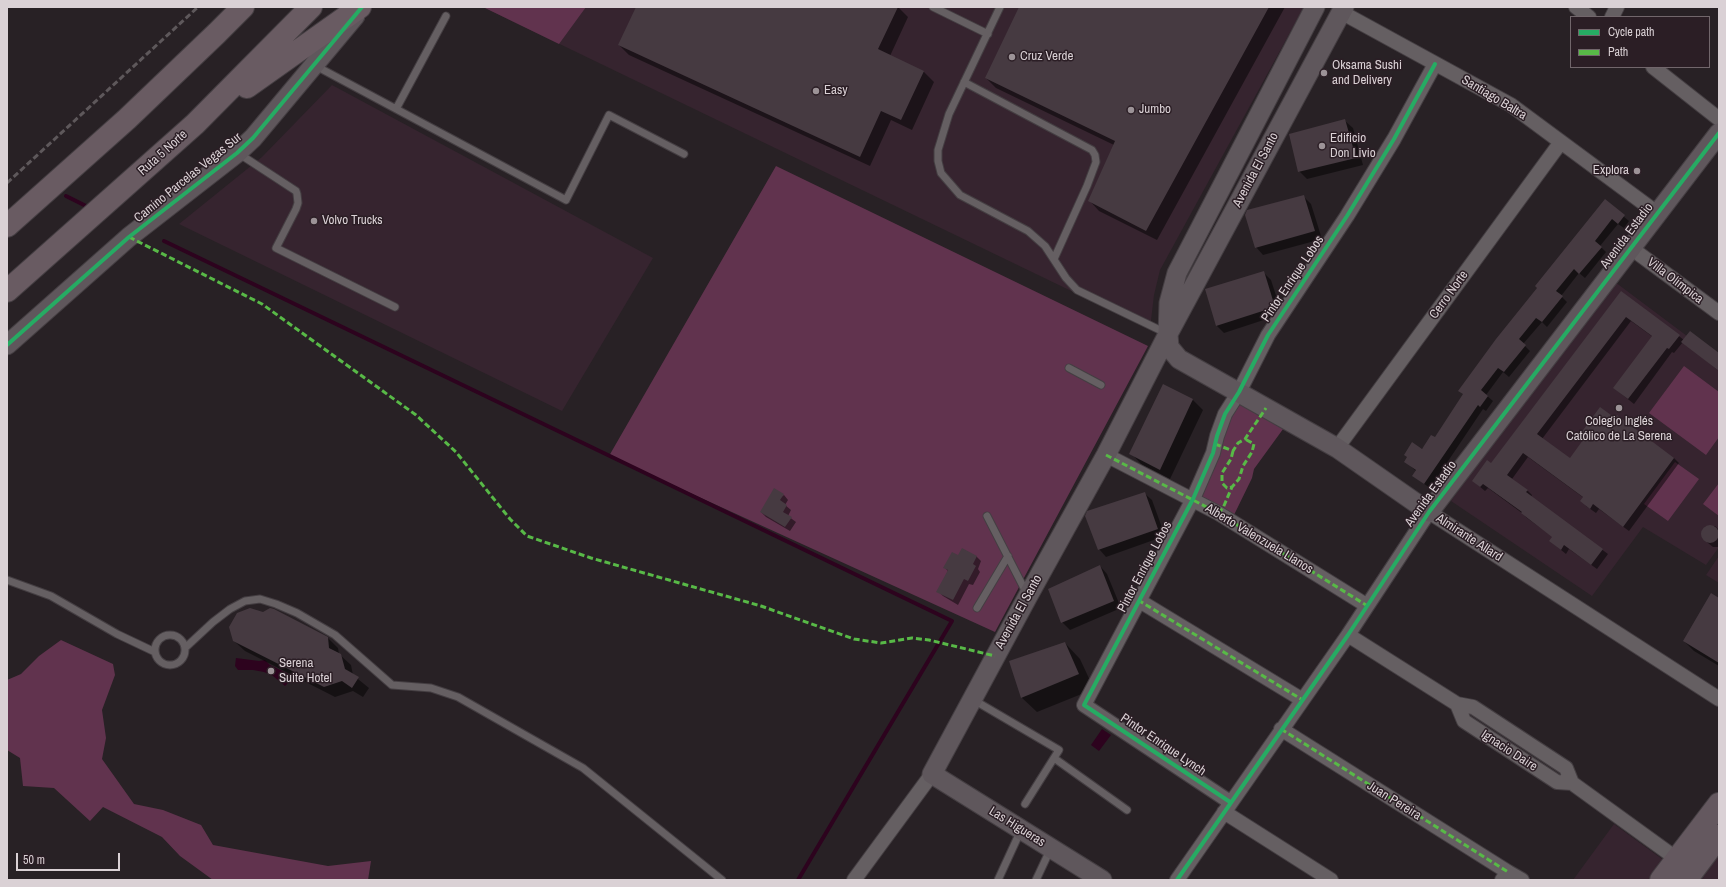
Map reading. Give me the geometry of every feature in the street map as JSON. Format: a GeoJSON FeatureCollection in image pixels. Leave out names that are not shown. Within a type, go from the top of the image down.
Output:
{"type":"FeatureCollection","features":[{"type":"Feature","properties":{"kind":"highway"},"geometry":{"type":"LineString","coordinates":[[7,226],[127,119],[243,7]]}},
{"type":"Feature","properties":{"kind":"highway","name":"Ruta 5 Norte"},"geometry":{"type":"LineString","coordinates":[[7,291],[195,124],[311,7]]}},
{"type":"Feature","properties":{"kind":"highway"},"geometry":{"type":"LineString","coordinates":[[195,124],[361,7]]}},
{"type":"Feature","properties":{"kind":"main road","name":"Camino Parcelas Vegas Sur"},"geometry":{"type":"LineString","coordinates":[[7,345],[129,237],[237,153],[253,138],[361,7]]}},
{"type":"Feature","properties":{"kind":"main road","name":"Avenida El Santo"},"geometry":{"type":"LineString","coordinates":[[1168,334],[1169,303],[1177,273],[1315,7]]}},
{"type":"Feature","properties":{"kind":"main road","name":"Avenida El Santo"},"geometry":{"type":"LineString","coordinates":[[932,774],[1106,455],[1168,334],[1342,10]]}},
{"type":"Feature","properties":{"kind":"main road","name":"Avenida Estadio"},"geometry":{"type":"LineString","coordinates":[[1429,512],[1719,133]]}},
{"type":"Feature","properties":{"kind":"main road","name":"Almirante Allard"},"geometry":{"type":"LineString","coordinates":[[1168,334],[1169,347],[1180,359],[1337,448],[1429,512]]}},
{"type":"Feature","properties":{"kind":"main road","name":"Las Higueras"},"geometry":{"type":"LineString","coordinates":[[932,774],[1102,880]]}},
{"type":"Feature","properties":{"kind":"main road"},"geometry":{"type":"LineString","coordinates":[[1675,873],[1719,804]]}},
{"type":"Feature","properties":{"kind":"main road"},"geometry":{"type":"LineString","coordinates":[[1675,873],[1719,836]]}},
{"type":"Feature","properties":{"kind":"street"},"geometry":{"type":"LineString","coordinates":[[1576,7],[1588,16]]}},
{"type":"Feature","properties":{"kind":"street"},"geometry":{"type":"LineString","coordinates":[[1612,16],[1617,7]]}},
{"type":"Feature","properties":{"kind":"street","name":"Santiago Baltra"},"geometry":{"type":"LineString","coordinates":[[1342,10],[1511,106],[1657,213]]}},
{"type":"Feature","properties":{"kind":"street","name":"Pintor Enrique Lobos"},"geometry":{"type":"LineString","coordinates":[[1084,705],[1138,600],[1193,499],[1213,453],[1225,414],[1239,392],[1268,335],[1347,216],[1394,139],[1435,64]]}},
{"type":"Feature","properties":{"kind":"street"},"geometry":{"type":"LineString","coordinates":[[1654,68],[1719,119]]}},
{"type":"Feature","properties":{"kind":"street","name":"Cerro Norte"},"geometry":{"type":"LineString","coordinates":[[1337,448],[1561,142]]}},
{"type":"Feature","properties":{"kind":"street","name":"Villa Olímpica"},"geometry":{"type":"LineString","coordinates":[[1631,248],[1719,313]]}},
{"type":"Feature","properties":{"kind":"street","name":"Alberto Valenzuela Llanos"},"geometry":{"type":"LineString","coordinates":[[1106,455],[1218,513],[1366,605]]}},
{"type":"Feature","properties":{"kind":"street","name":"Avenida Estadio"},"geometry":{"type":"LineString","coordinates":[[1178,880],[1348,634],[1429,512]]}},
{"type":"Feature","properties":{"kind":"street","name":"Almirante Allard"},"geometry":{"type":"LineString","coordinates":[[1429,512],[1719,699]]}},
{"type":"Feature","properties":{"kind":"street"},"geometry":{"type":"LineString","coordinates":[[1138,600],[1302,699]]}},
{"type":"Feature","properties":{"kind":"street","name":"Ignacio Daire"},"geometry":{"type":"LineString","coordinates":[[1348,634],[1457,704],[1464,721],[1557,782],[1572,783],[1675,873]]}},
{"type":"Feature","properties":{"kind":"street","name":"Pintor Enrique Lynch"},"geometry":{"type":"LineString","coordinates":[[1084,705],[1331,880]]}},
{"type":"Feature","properties":{"kind":"street","name":"Juan Pereira"},"geometry":{"type":"LineString","coordinates":[[1281,729],[1505,876],[1522,880]]}},
{"type":"Feature","properties":{"kind":"street","name":"Avenida El Santo"},"geometry":{"type":"LineString","coordinates":[[854,880],[932,774]]}},
{"type":"Feature","properties":{"kind":"lane"},"geometry":{"type":"LineString","coordinates":[[933,7],[988,34]]}},
{"type":"Feature","properties":{"kind":"lane"},"geometry":{"type":"LineString","coordinates":[[1000,7],[949,114],[938,150],[938,161],[941,173],[960,195],[1028,231],[1045,246],[1066,278],[1077,290],[1168,334]]}},
{"type":"Feature","properties":{"kind":"lane"},"geometry":{"type":"LineString","coordinates":[[396,109],[446,16]]}},
{"type":"Feature","properties":{"kind":"lane"},"geometry":{"type":"LineString","coordinates":[[314,65],[566,200],[609,115],[684,154]]}},
{"type":"Feature","properties":{"kind":"lane"},"geometry":{"type":"LineString","coordinates":[[964,82],[1092,150],[1095,155],[1096,162],[1087,186],[1054,259]]}},
{"type":"Feature","properties":{"kind":"lane"},"geometry":{"type":"LineString","coordinates":[[237,153],[296,191],[298,203],[296,209],[276,248],[396,307]]}},
{"type":"Feature","properties":{"kind":"lane"},"geometry":{"type":"LineString","coordinates":[[1069,368],[1101,385]]}},
{"type":"Feature","properties":{"kind":"lane"},"geometry":{"type":"LineString","coordinates":[[987,516],[1028,596]]}},
{"type":"Feature","properties":{"kind":"lane"},"geometry":{"type":"LineString","coordinates":[[977,608],[1008,556]]}},
{"type":"Feature","properties":{"kind":"lane"},"geometry":{"type":"LineString","coordinates":[[7,580],[51,596],[117,634],[155,652]]}},
{"type":"Feature","properties":{"kind":"lane"},"geometry":{"type":"LineString","coordinates":[[185,648],[213,622],[230,609],[245,601],[260,599],[297,613],[335,635],[392,685],[431,688],[458,697],[583,768],[722,880]]}},
{"type":"Feature","properties":{"kind":"lane"},"geometry":{"type":"LineString","coordinates":[[166,635],[178,637],[182,640],[185,648],[183,657],[180,661],[170,665],[160,661],[155,652],[157,641],[166,635]]}},
{"type":"Feature","properties":{"kind":"lane"},"geometry":{"type":"LineString","coordinates":[[972,699],[1059,750],[1025,804]]}},
{"type":"Feature","properties":{"kind":"lane"},"geometry":{"type":"LineString","coordinates":[[1054,758],[1127,810]]}},
{"type":"Feature","properties":{"kind":"lane"},"geometry":{"type":"LineString","coordinates":[[998,880],[1021,830]]}},
{"type":"Feature","properties":{"kind":"lane"},"geometry":{"type":"LineString","coordinates":[[1036,880],[1051,848]]}},
{"type":"Feature","properties":{"kind":"shaded area"},"geometry":{"type":"Polygon","coordinates":[[[483,7],[1304,7],[1160,270],[1154,295],[1150,329],[483,7]]]}},
{"type":"Feature","properties":{"kind":"shaded area"},"geometry":{"type":"Polygon","coordinates":[[[483,7],[586,7],[559,44],[483,7]]]}},
{"type":"Feature","properties":{"kind":"shaded area"},"geometry":{"type":"Polygon","coordinates":[[[332,85],[653,258],[562,411],[179,224],[262,157],[332,85]]]}},
{"type":"Feature","properties":{"kind":"shaded area"},"geometry":{"type":"Polygon","coordinates":[[[776,166],[1148,346],[995,632],[609,456],[776,166]]]}},
{"type":"Feature","properties":{"kind":"shaded area","name":"Colegio Inglés Católico de La Serena"},"geometry":{"type":"Polygon","coordinates":[[[1615,282],[1719,360],[1719,547],[1706,565],[1643,527],[1592,596],[1451,501],[1483,455],[1615,282]]]}},
{"type":"Feature","properties":{"kind":"shaded area"},"geometry":{"type":"Polygon","coordinates":[[[1684,366],[1719,392],[1719,437],[1706,455],[1649,413],[1684,366]]]}},
{"type":"Feature","properties":{"kind":"shaded area"},"geometry":{"type":"Polygon","coordinates":[[[1240,403],[1286,425],[1254,469],[1252,478],[1233,517],[1200,501],[1198,493],[1227,423],[1240,403]]]}},
{"type":"Feature","properties":{"kind":"shaded area"},"geometry":{"type":"Polygon","coordinates":[[[1675,462],[1699,479],[1668,521],[1644,504],[1675,462]]]}},
{"type":"Feature","properties":{"kind":"shaded area"},"geometry":{"type":"Polygon","coordinates":[[[1719,483],[1719,516],[1703,504],[1719,483]]]}},
{"type":"Feature","properties":{"kind":"shaded area"},"geometry":{"type":"Polygon","coordinates":[[[1719,556],[1719,583],[1706,575],[1719,556]]]}},
{"type":"Feature","properties":{"kind":"shaded area"},"geometry":{"type":"Polygon","coordinates":[[[61,640],[113,664],[115,675],[102,710],[106,738],[102,759],[134,804],[163,810],[201,825],[213,845],[328,866],[371,861],[368,880],[213,880],[180,856],[162,837],[103,807],[90,821],[54,788],[23,786],[20,758],[7,750],[7,680],[21,674],[39,656],[61,640]]]}},
{"type":"Feature","properties":{"kind":"shaded area","name":"Serena Suite Hotel"},"geometry":{"type":"Polygon","coordinates":[[[236,658],[259,661],[265,660],[270,665],[291,675],[290,681],[285,686],[273,676],[264,672],[238,670],[235,666],[236,658]]]}},
{"type":"Feature","properties":{"kind":"shaded area"},"geometry":{"type":"Polygon","coordinates":[[[1102,729],[1111,735],[1099,751],[1091,745],[1102,729]]]}},
{"type":"Feature","properties":{"kind":"shaded area"},"geometry":{"type":"Polygon","coordinates":[[[1614,824],[1691,880],[1573,880],[1614,824]]]}},
{"type":"Feature","properties":{"kind":"shaded area"},"geometry":{"type":"Polygon","coordinates":[[[1719,854],[1719,880],[1700,880],[1719,854]]]}},
{"type":"Feature","properties":{"kind":"building","name":"Easy"},"geometry":{"type":"Polygon","coordinates":[[[636,7],[898,7],[878,49],[924,71],[901,120],[881,111],[860,157],[618,45],[636,7]]]}},
{"type":"Feature","properties":{"kind":"building","name":"Jumbo"},"geometry":{"type":"Polygon","coordinates":[[[1019,7],[1269,7],[1146,231],[1088,201],[1115,141],[985,78],[1019,7]]]}},
{"type":"Feature","properties":{"kind":"building","name":"Edificio Don Livio"},"geometry":{"type":"Polygon","coordinates":[[[1345,119],[1356,158],[1298,172],[1289,134],[1345,119]]]}},
{"type":"Feature","properties":{"kind":"building"},"geometry":{"type":"Polygon","coordinates":[[[1304,195],[1315,231],[1255,248],[1245,215],[1247,210],[1304,195]]]}},
{"type":"Feature","properties":{"kind":"building"},"geometry":{"type":"Polygon","coordinates":[[[1605,199],[1625,215],[1618,224],[1612,219],[1595,241],[1602,247],[1579,274],[1574,269],[1556,291],[1563,296],[1542,322],[1536,318],[1519,339],[1526,345],[1504,372],[1498,368],[1481,390],[1488,396],[1480,407],[1478,405],[1424,484],[1412,476],[1416,470],[1404,462],[1407,457],[1404,455],[1412,442],[1422,449],[1431,435],[1435,437],[1463,394],[1458,391],[1496,339],[1537,288],[1535,286],[1605,199]]]}},
{"type":"Feature","properties":{"kind":"building"},"geometry":{"type":"Polygon","coordinates":[[[1264,271],[1275,307],[1216,326],[1205,289],[1264,271]]]}},
{"type":"Feature","properties":{"kind":"building"},"geometry":{"type":"Polygon","coordinates":[[[1621,291],[1680,335],[1669,349],[1667,348],[1628,399],[1613,388],[1652,336],[1626,317],[1537,434],[1570,458],[1583,440],[1578,437],[1600,407],[1615,418],[1617,415],[1674,458],[1623,527],[1593,504],[1590,509],[1580,501],[1583,497],[1523,453],[1507,475],[1528,490],[1526,492],[1603,549],[1591,565],[1564,545],[1561,550],[1549,541],[1552,537],[1521,513],[1522,512],[1483,484],[1480,487],[1472,481],[1487,460],[1491,463],[1621,291]]]}},
{"type":"Feature","properties":{"kind":"building"},"geometry":{"type":"Polygon","coordinates":[[[1690,331],[1719,353],[1719,371],[1681,342],[1690,331]]]}},
{"type":"Feature","properties":{"kind":"building"},"geometry":{"type":"Polygon","coordinates":[[[1163,384],[1193,399],[1160,470],[1129,454],[1163,384]]]}},
{"type":"Feature","properties":{"kind":"building"},"geometry":{"type":"Polygon","coordinates":[[[774,488],[784,494],[780,500],[787,505],[783,512],[792,517],[785,527],[760,512],[774,488]]]}},
{"type":"Feature","properties":{"kind":"building"},"geometry":{"type":"Polygon","coordinates":[[[1145,492],[1158,529],[1098,550],[1085,516],[1087,511],[1145,492]]]}},
{"type":"Feature","properties":{"kind":"building"},"geometry":{"type":"Polygon","coordinates":[[[1706,525],[1714,525],[1719,530],[1717,541],[1714,543],[1706,543],[1701,538],[1701,530],[1706,525]]]}},
{"type":"Feature","properties":{"kind":"building"},"geometry":{"type":"Polygon","coordinates":[[[962,548],[977,556],[973,564],[976,566],[968,581],[964,579],[953,600],[936,592],[948,570],[943,568],[952,552],[958,555],[962,548]]]}},
{"type":"Feature","properties":{"kind":"building"},"geometry":{"type":"Polygon","coordinates":[[[1100,565],[1114,601],[1061,623],[1048,589],[1100,565]]]}},
{"type":"Feature","properties":{"kind":"building"},"geometry":{"type":"Polygon","coordinates":[[[1711,593],[1719,598],[1719,663],[1683,641],[1711,593]]]}},
{"type":"Feature","properties":{"kind":"building"},"geometry":{"type":"Polygon","coordinates":[[[250,608],[263,612],[270,608],[274,609],[328,637],[329,648],[341,654],[345,669],[359,677],[352,688],[342,681],[324,687],[233,641],[229,627],[237,613],[250,608]]]}},
{"type":"Feature","properties":{"kind":"building"},"geometry":{"type":"Polygon","coordinates":[[[1065,642],[1079,674],[1021,698],[1009,661],[1065,642]]]}},
{"type":"Feature","properties":{"kind":"waterway"},"geometry":{"type":"LineString","coordinates":[[66,196],[88,207]]}},
{"type":"Feature","properties":{"kind":"waterway"},"geometry":{"type":"LineString","coordinates":[[164,241],[952,621],[798,880]]}},
{"type":"Feature","properties":{"kind":"railway"},"geometry":{"type":"LineString","coordinates":[[7,183],[198,7]]}},
{"type":"Feature","properties":{"kind":"marked path"},"geometry":{"type":"LineString","coordinates":[[129,237],[262,304],[416,415],[456,452],[510,519],[527,536],[591,558],[761,606],[854,639],[881,643],[912,638],[929,640],[995,656]]}},
{"type":"Feature","properties":{"kind":"marked path"},"geometry":{"type":"LineString","coordinates":[[1215,444],[1233,451],[1238,443],[1245,439],[1266,408]]}},
{"type":"Feature","properties":{"kind":"marked path"},"geometry":{"type":"LineString","coordinates":[[1233,451],[1231,459],[1222,473],[1222,483],[1227,488],[1232,487],[1239,479],[1243,466],[1252,452],[1254,444],[1245,439]]}},
{"type":"Feature","properties":{"kind":"marked path"},"geometry":{"type":"LineString","coordinates":[[1106,455],[1218,513],[1366,605]]}},
{"type":"Feature","properties":{"kind":"marked path"},"geometry":{"type":"LineString","coordinates":[[1218,513],[1223,508],[1232,487]]}},
{"type":"Feature","properties":{"kind":"marked path"},"geometry":{"type":"LineString","coordinates":[[1138,600],[1301,699]]}},
{"type":"Feature","properties":{"kind":"marked path"},"geometry":{"type":"LineString","coordinates":[[1281,729],[1508,872]]}},
{"type":"Feature","properties":{"kind":"cycle path"},"geometry":{"type":"LineString","coordinates":[[7,345],[129,237],[237,153],[253,138],[362,7]]}},
{"type":"Feature","properties":{"kind":"cycle path"},"geometry":{"type":"LineString","coordinates":[[1230,802],[1084,705],[1193,499],[1213,453],[1225,414],[1239,392],[1268,335],[1347,216],[1394,139],[1435,64]]}},
{"type":"Feature","properties":{"kind":"cycle path"},"geometry":{"type":"LineString","coordinates":[[1177,880],[1348,635],[1429,512],[1719,133]]}},
{"type":"Feature","properties":{"kind":"place","name":"Cruz Verde"},"geometry":{"type":"Point","coordinates":[1012,57]}},
{"type":"Feature","properties":{"kind":"place","name":"Oksama Sushi and Delivery"},"geometry":{"type":"Point","coordinates":[1324,73]}},
{"type":"Feature","properties":{"kind":"place","name":"Easy"},"geometry":{"type":"Point","coordinates":[816,91]}},
{"type":"Feature","properties":{"kind":"place","name":"Jumbo"},"geometry":{"type":"Point","coordinates":[1131,110]}},
{"type":"Feature","properties":{"kind":"place","name":"Edificio Don Livio"},"geometry":{"type":"Point","coordinates":[1322,146]}},
{"type":"Feature","properties":{"kind":"place","name":"Explora"},"geometry":{"type":"Point","coordinates":[1637,171]}},
{"type":"Feature","properties":{"kind":"place","name":"Volvo Trucks"},"geometry":{"type":"Point","coordinates":[314,221]}},
{"type":"Feature","properties":{"kind":"place","name":"Colegio Inglés Católico de La Serena"},"geometry":{"type":"Point","coordinates":[1619,408]}},
{"type":"Feature","properties":{"kind":"place","name":"Serena Suite Hotel"},"geometry":{"type":"Point","coordinates":[271,671]}}]}
